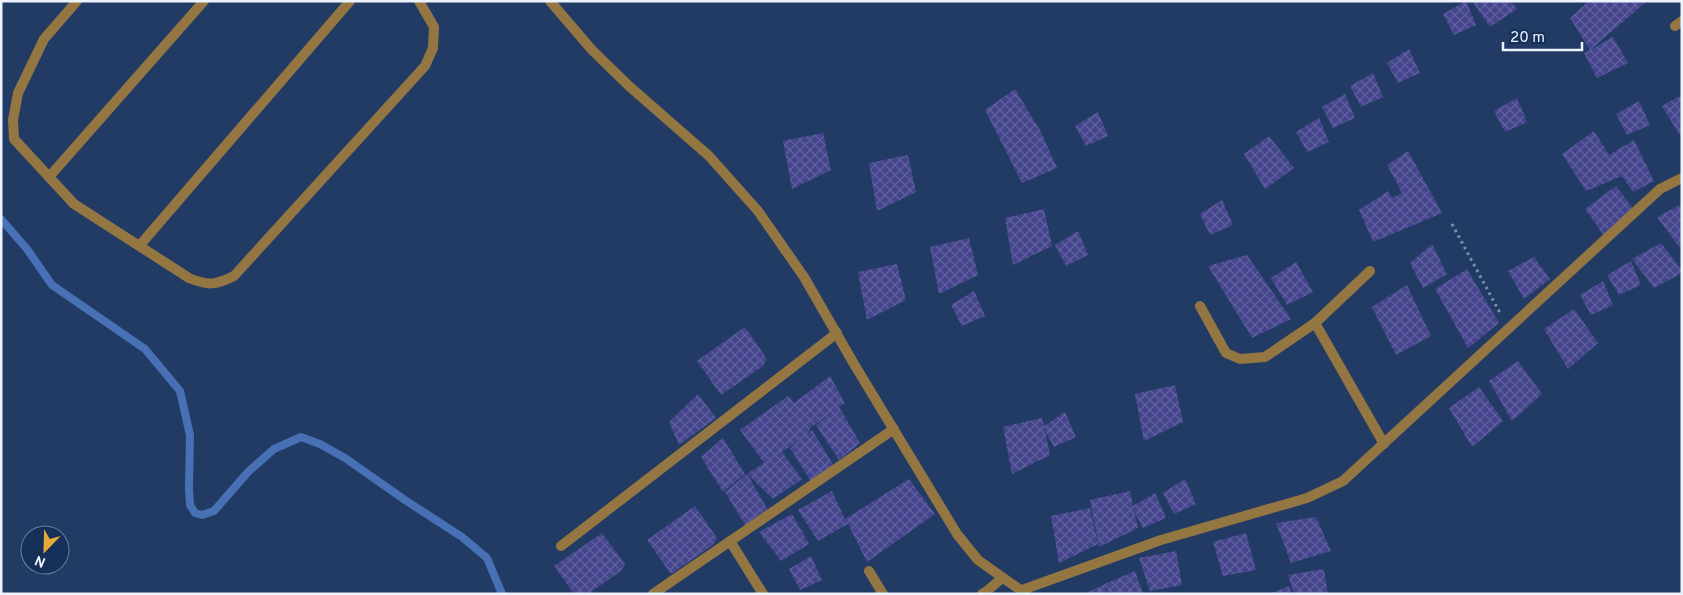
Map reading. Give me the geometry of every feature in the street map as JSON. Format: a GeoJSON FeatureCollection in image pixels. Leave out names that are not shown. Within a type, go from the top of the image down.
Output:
{"type":"FeatureCollection","features":[{"type":"Feature","properties":{"kind":"street"},"geometry":{"type":"LineString","coordinates":[[77,1],[44,39],[18,94],[13,120],[14,139],[74,204],[189,278],[203,284],[219,283],[234,276],[425,66],[433,48],[434,27],[420,1]]}},
{"type":"Feature","properties":{"kind":"street"},"geometry":{"type":"LineString","coordinates":[[49,177],[204,1]]}},
{"type":"Feature","properties":{"kind":"street"},"geometry":{"type":"LineString","coordinates":[[140,245],[350,1]]}},
{"type":"Feature","properties":{"kind":"street"},"geometry":{"type":"LineString","coordinates":[[550,1],[592,50],[629,86],[709,156],[758,211],[804,277],[957,534],[978,560],[1024,592],[1161,540],[1307,498],[1343,481],[1660,189],[1682,178]]}},
{"type":"Feature","properties":{"kind":"street"},"geometry":{"type":"LineString","coordinates":[[1200,306],[1226,353],[1240,359],[1264,357],[1315,323],[1370,271]]}},
{"type":"Feature","properties":{"kind":"street"},"geometry":{"type":"LineString","coordinates":[[1315,323],[1384,444]]}},
{"type":"Feature","properties":{"kind":"street"},"geometry":{"type":"LineString","coordinates":[[561,546],[837,333]]}},
{"type":"Feature","properties":{"kind":"street"},"geometry":{"type":"LineString","coordinates":[[653,594],[894,429]]}},
{"type":"Feature","properties":{"kind":"street"},"geometry":{"type":"LineString","coordinates":[[730,541],[763,594]]}},
{"type":"Feature","properties":{"kind":"street"},"geometry":{"type":"LineString","coordinates":[[869,572],[883,594]]}},
{"type":"Feature","properties":{"kind":"street"},"geometry":{"type":"LineString","coordinates":[[982,594],[1002,578]]}},
{"type":"Feature","properties":{"kind":"path"},"geometry":{"type":"LineString","coordinates":[[1452,224],[1494,299],[1508,329]]}},
{"type":"Feature","properties":{"kind":"building"},"geometry":{"type":"Polygon","coordinates":[[[1466,1],[1476,25],[1454,35],[1443,14],[1466,1]]]}},
{"type":"Feature","properties":{"kind":"building"},"geometry":{"type":"Polygon","coordinates":[[[1472,1],[1511,1],[1517,9],[1490,27],[1472,1]]]}},
{"type":"Feature","properties":{"kind":"building"},"geometry":{"type":"Polygon","coordinates":[[[1589,1],[1646,2],[1590,50],[1570,18],[1589,1]]]}},
{"type":"Feature","properties":{"kind":"building"},"geometry":{"type":"Polygon","coordinates":[[[1613,37],[1628,63],[1597,78],[1584,53],[1613,37]]]}},
{"type":"Feature","properties":{"kind":"building"},"geometry":{"type":"Polygon","coordinates":[[[1409,49],[1420,73],[1398,83],[1387,63],[1409,49]]]}},
{"type":"Feature","properties":{"kind":"building"},"geometry":{"type":"Polygon","coordinates":[[[1373,73],[1383,97],[1361,107],[1350,86],[1373,73]]]}},
{"type":"Feature","properties":{"kind":"building"},"geometry":{"type":"Polygon","coordinates":[[[1015,89],[1041,132],[1057,168],[1022,183],[985,110],[1015,89]]]}},
{"type":"Feature","properties":{"kind":"building"},"geometry":{"type":"Polygon","coordinates":[[[1345,94],[1355,118],[1333,128],[1322,107],[1345,94]]]}},
{"type":"Feature","properties":{"kind":"building"},"geometry":{"type":"Polygon","coordinates":[[[1682,95],[1682,139],[1662,106],[1682,95]]]}},
{"type":"Feature","properties":{"kind":"building"},"geometry":{"type":"Polygon","coordinates":[[[1517,98],[1527,122],[1505,132],[1494,111],[1517,98]]]}},
{"type":"Feature","properties":{"kind":"building"},"geometry":{"type":"Polygon","coordinates":[[[1639,101],[1650,125],[1627,135],[1616,114],[1639,101]]]}},
{"type":"Feature","properties":{"kind":"building"},"geometry":{"type":"Polygon","coordinates":[[[1098,112],[1108,136],[1086,146],[1075,126],[1098,112]]]}},
{"type":"Feature","properties":{"kind":"building"},"geometry":{"type":"Polygon","coordinates":[[[1319,118],[1329,142],[1307,152],[1296,132],[1319,118]]]}},
{"type":"Feature","properties":{"kind":"building"},"geometry":{"type":"Polygon","coordinates":[[[1594,131],[1609,155],[1634,140],[1654,181],[1633,192],[1622,176],[1586,191],[1562,154],[1594,131]]]}},
{"type":"Feature","properties":{"kind":"building"},"geometry":{"type":"Polygon","coordinates":[[[823,133],[831,170],[792,189],[783,141],[823,133]]]}},
{"type":"Feature","properties":{"kind":"building"},"geometry":{"type":"Polygon","coordinates":[[[1269,136],[1294,168],[1265,189],[1244,154],[1269,136]]]}},
{"type":"Feature","properties":{"kind":"building"},"geometry":{"type":"Polygon","coordinates":[[[1408,151],[1442,213],[1373,242],[1359,210],[1388,191],[1392,198],[1402,193],[1387,165],[1408,151]]]}},
{"type":"Feature","properties":{"kind":"building"},"geometry":{"type":"Polygon","coordinates":[[[908,155],[916,192],[877,211],[869,163],[908,155]]]}},
{"type":"Feature","properties":{"kind":"building"},"geometry":{"type":"Polygon","coordinates":[[[1616,186],[1635,211],[1605,237],[1585,209],[1616,186]]]}},
{"type":"Feature","properties":{"kind":"building"},"geometry":{"type":"Polygon","coordinates":[[[1222,200],[1233,225],[1210,235],[1200,214],[1222,200]]]}},
{"type":"Feature","properties":{"kind":"building"},"geometry":{"type":"Polygon","coordinates":[[[1682,204],[1682,246],[1679,247],[1657,217],[1682,204]]]}},
{"type":"Feature","properties":{"kind":"building"},"geometry":{"type":"Polygon","coordinates":[[[1044,209],[1052,246],[1013,265],[1005,218],[1044,209]]]}},
{"type":"Feature","properties":{"kind":"building"},"geometry":{"type":"Polygon","coordinates":[[[1078,231],[1088,255],[1066,266],[1055,245],[1078,231]]]}},
{"type":"Feature","properties":{"kind":"building"},"geometry":{"type":"Polygon","coordinates":[[[969,238],[978,275],[939,294],[930,247],[969,238]]]}},
{"type":"Feature","properties":{"kind":"building"},"geometry":{"type":"Polygon","coordinates":[[[1661,243],[1682,270],[1682,273],[1654,288],[1632,259],[1661,243]]]}},
{"type":"Feature","properties":{"kind":"building"},"geometry":{"type":"Polygon","coordinates":[[[1432,244],[1447,274],[1423,288],[1410,263],[1432,244]]]}},
{"type":"Feature","properties":{"kind":"building"},"geometry":{"type":"Polygon","coordinates":[[[1247,255],[1291,319],[1252,338],[1208,266],[1247,255]]]}},
{"type":"Feature","properties":{"kind":"building"},"geometry":{"type":"Polygon","coordinates":[[[1534,257],[1550,279],[1524,299],[1508,271],[1534,257]]]}},
{"type":"Feature","properties":{"kind":"building"},"geometry":{"type":"Polygon","coordinates":[[[1631,261],[1641,285],[1619,295],[1607,275],[1631,261]]]}},
{"type":"Feature","properties":{"kind":"building"},"geometry":{"type":"Polygon","coordinates":[[[1296,262],[1313,292],[1287,305],[1271,278],[1296,262]]]}},
{"type":"Feature","properties":{"kind":"building"},"geometry":{"type":"Polygon","coordinates":[[[897,264],[906,300],[867,320],[858,272],[897,264]]]}},
{"type":"Feature","properties":{"kind":"building"},"geometry":{"type":"Polygon","coordinates":[[[1467,269],[1499,323],[1468,348],[1435,289],[1467,269]]]}},
{"type":"Feature","properties":{"kind":"building"},"geometry":{"type":"Polygon","coordinates":[[[1603,281],[1613,305],[1591,315],[1580,295],[1603,281]]]}},
{"type":"Feature","properties":{"kind":"building"},"geometry":{"type":"Polygon","coordinates":[[[1407,285],[1431,336],[1396,355],[1372,307],[1407,285]]]}},
{"type":"Feature","properties":{"kind":"building"},"geometry":{"type":"Polygon","coordinates":[[[974,291],[985,316],[962,326],[951,305],[974,291]]]}},
{"type":"Feature","properties":{"kind":"building"},"geometry":{"type":"Polygon","coordinates":[[[1574,309],[1598,343],[1568,369],[1544,329],[1574,309]]]}},
{"type":"Feature","properties":{"kind":"building"},"geometry":{"type":"Polygon","coordinates":[[[745,327],[767,359],[763,366],[721,395],[697,361],[745,327]]]}},
{"type":"Feature","properties":{"kind":"building"},"geometry":{"type":"Polygon","coordinates":[[[1518,361],[1542,394],[1512,421],[1489,381],[1518,361]]]}},
{"type":"Feature","properties":{"kind":"building"},"geometry":{"type":"Polygon","coordinates":[[[830,376],[845,403],[839,407],[860,443],[839,460],[816,425],[831,413],[811,427],[807,434],[812,430],[834,466],[812,483],[790,448],[801,439],[782,452],[802,479],[773,499],[747,474],[764,463],[740,430],[788,396],[794,403],[830,376]]]}},
{"type":"Feature","properties":{"kind":"building"},"geometry":{"type":"Polygon","coordinates":[[[1175,385],[1183,422],[1144,441],[1135,394],[1175,385]]]}},
{"type":"Feature","properties":{"kind":"building"},"geometry":{"type":"Polygon","coordinates":[[[1479,387],[1503,421],[1472,447],[1449,408],[1479,387]]]}},
{"type":"Feature","properties":{"kind":"building"},"geometry":{"type":"Polygon","coordinates":[[[698,394],[716,418],[679,445],[669,422],[698,394]]]}},
{"type":"Feature","properties":{"kind":"building"},"geometry":{"type":"Polygon","coordinates":[[[1065,412],[1076,437],[1054,447],[1045,431],[1050,455],[1012,474],[1003,427],[1042,418],[1044,426],[1065,412]]]}},
{"type":"Feature","properties":{"kind":"building"},"geometry":{"type":"Polygon","coordinates":[[[723,438],[745,474],[723,492],[701,457],[723,438]]]}},
{"type":"Feature","properties":{"kind":"building"},"geometry":{"type":"Polygon","coordinates":[[[747,474],[768,510],[747,528],[725,492],[747,474]]]}},
{"type":"Feature","properties":{"kind":"building"},"geometry":{"type":"Polygon","coordinates":[[[909,479],[935,514],[867,562],[848,524],[818,541],[798,510],[832,491],[845,519],[909,479]]]}},
{"type":"Feature","properties":{"kind":"building"},"geometry":{"type":"Polygon","coordinates":[[[1185,479],[1196,504],[1174,514],[1163,493],[1185,479]]]}},
{"type":"Feature","properties":{"kind":"building"},"geometry":{"type":"Polygon","coordinates":[[[1130,491],[1133,506],[1155,493],[1166,518],[1143,528],[1134,511],[1138,528],[1099,547],[1090,500],[1130,491]]]}},
{"type":"Feature","properties":{"kind":"building"},"geometry":{"type":"Polygon","coordinates":[[[695,506],[717,538],[713,545],[671,574],[647,540],[695,506]]]}},
{"type":"Feature","properties":{"kind":"building"},"geometry":{"type":"Polygon","coordinates":[[[1090,508],[1098,544],[1059,563],[1051,516],[1090,508]]]}},
{"type":"Feature","properties":{"kind":"building"},"geometry":{"type":"Polygon","coordinates":[[[792,514],[809,544],[781,561],[759,532],[792,514]]]}},
{"type":"Feature","properties":{"kind":"building"},"geometry":{"type":"Polygon","coordinates":[[[1316,517],[1331,551],[1291,563],[1276,523],[1316,517]]]}},
{"type":"Feature","properties":{"kind":"building"},"geometry":{"type":"Polygon","coordinates":[[[602,533],[625,564],[621,571],[588,594],[574,594],[554,566],[602,533]]]}},
{"type":"Feature","properties":{"kind":"building"},"geometry":{"type":"Polygon","coordinates":[[[1246,533],[1256,570],[1223,576],[1213,542],[1246,533]]]}},
{"type":"Feature","properties":{"kind":"building"},"geometry":{"type":"Polygon","coordinates":[[[1176,551],[1182,585],[1150,591],[1139,558],[1176,551]]]}},
{"type":"Feature","properties":{"kind":"building"},"geometry":{"type":"Polygon","coordinates":[[[811,556],[822,580],[800,590],[789,569],[811,556]]]}},
{"type":"Feature","properties":{"kind":"building"},"geometry":{"type":"Polygon","coordinates":[[[1324,569],[1328,594],[1294,594],[1288,575],[1324,569]]]}},
{"type":"Feature","properties":{"kind":"building"},"geometry":{"type":"Polygon","coordinates":[[[1135,571],[1143,594],[1109,594],[1105,584],[1135,571]]]}},
{"type":"Feature","properties":{"kind":"building"},"geometry":{"type":"Polygon","coordinates":[[[1105,584],[1107,594],[1084,594],[1105,584]]]}},
{"type":"Feature","properties":{"kind":"building"},"geometry":{"type":"Polygon","coordinates":[[[1289,586],[1292,594],[1270,594],[1289,586]]]}},
{"type":"Feature","properties":{"kind":"waterway"},"geometry":{"type":"LineString","coordinates":[[1,219],[27,249],[52,285],[145,349],[180,391],[190,435],[190,505],[195,513],[202,515],[214,511],[248,472],[274,449],[301,437],[320,444],[345,458],[462,537],[487,558],[502,594]]}}]}
